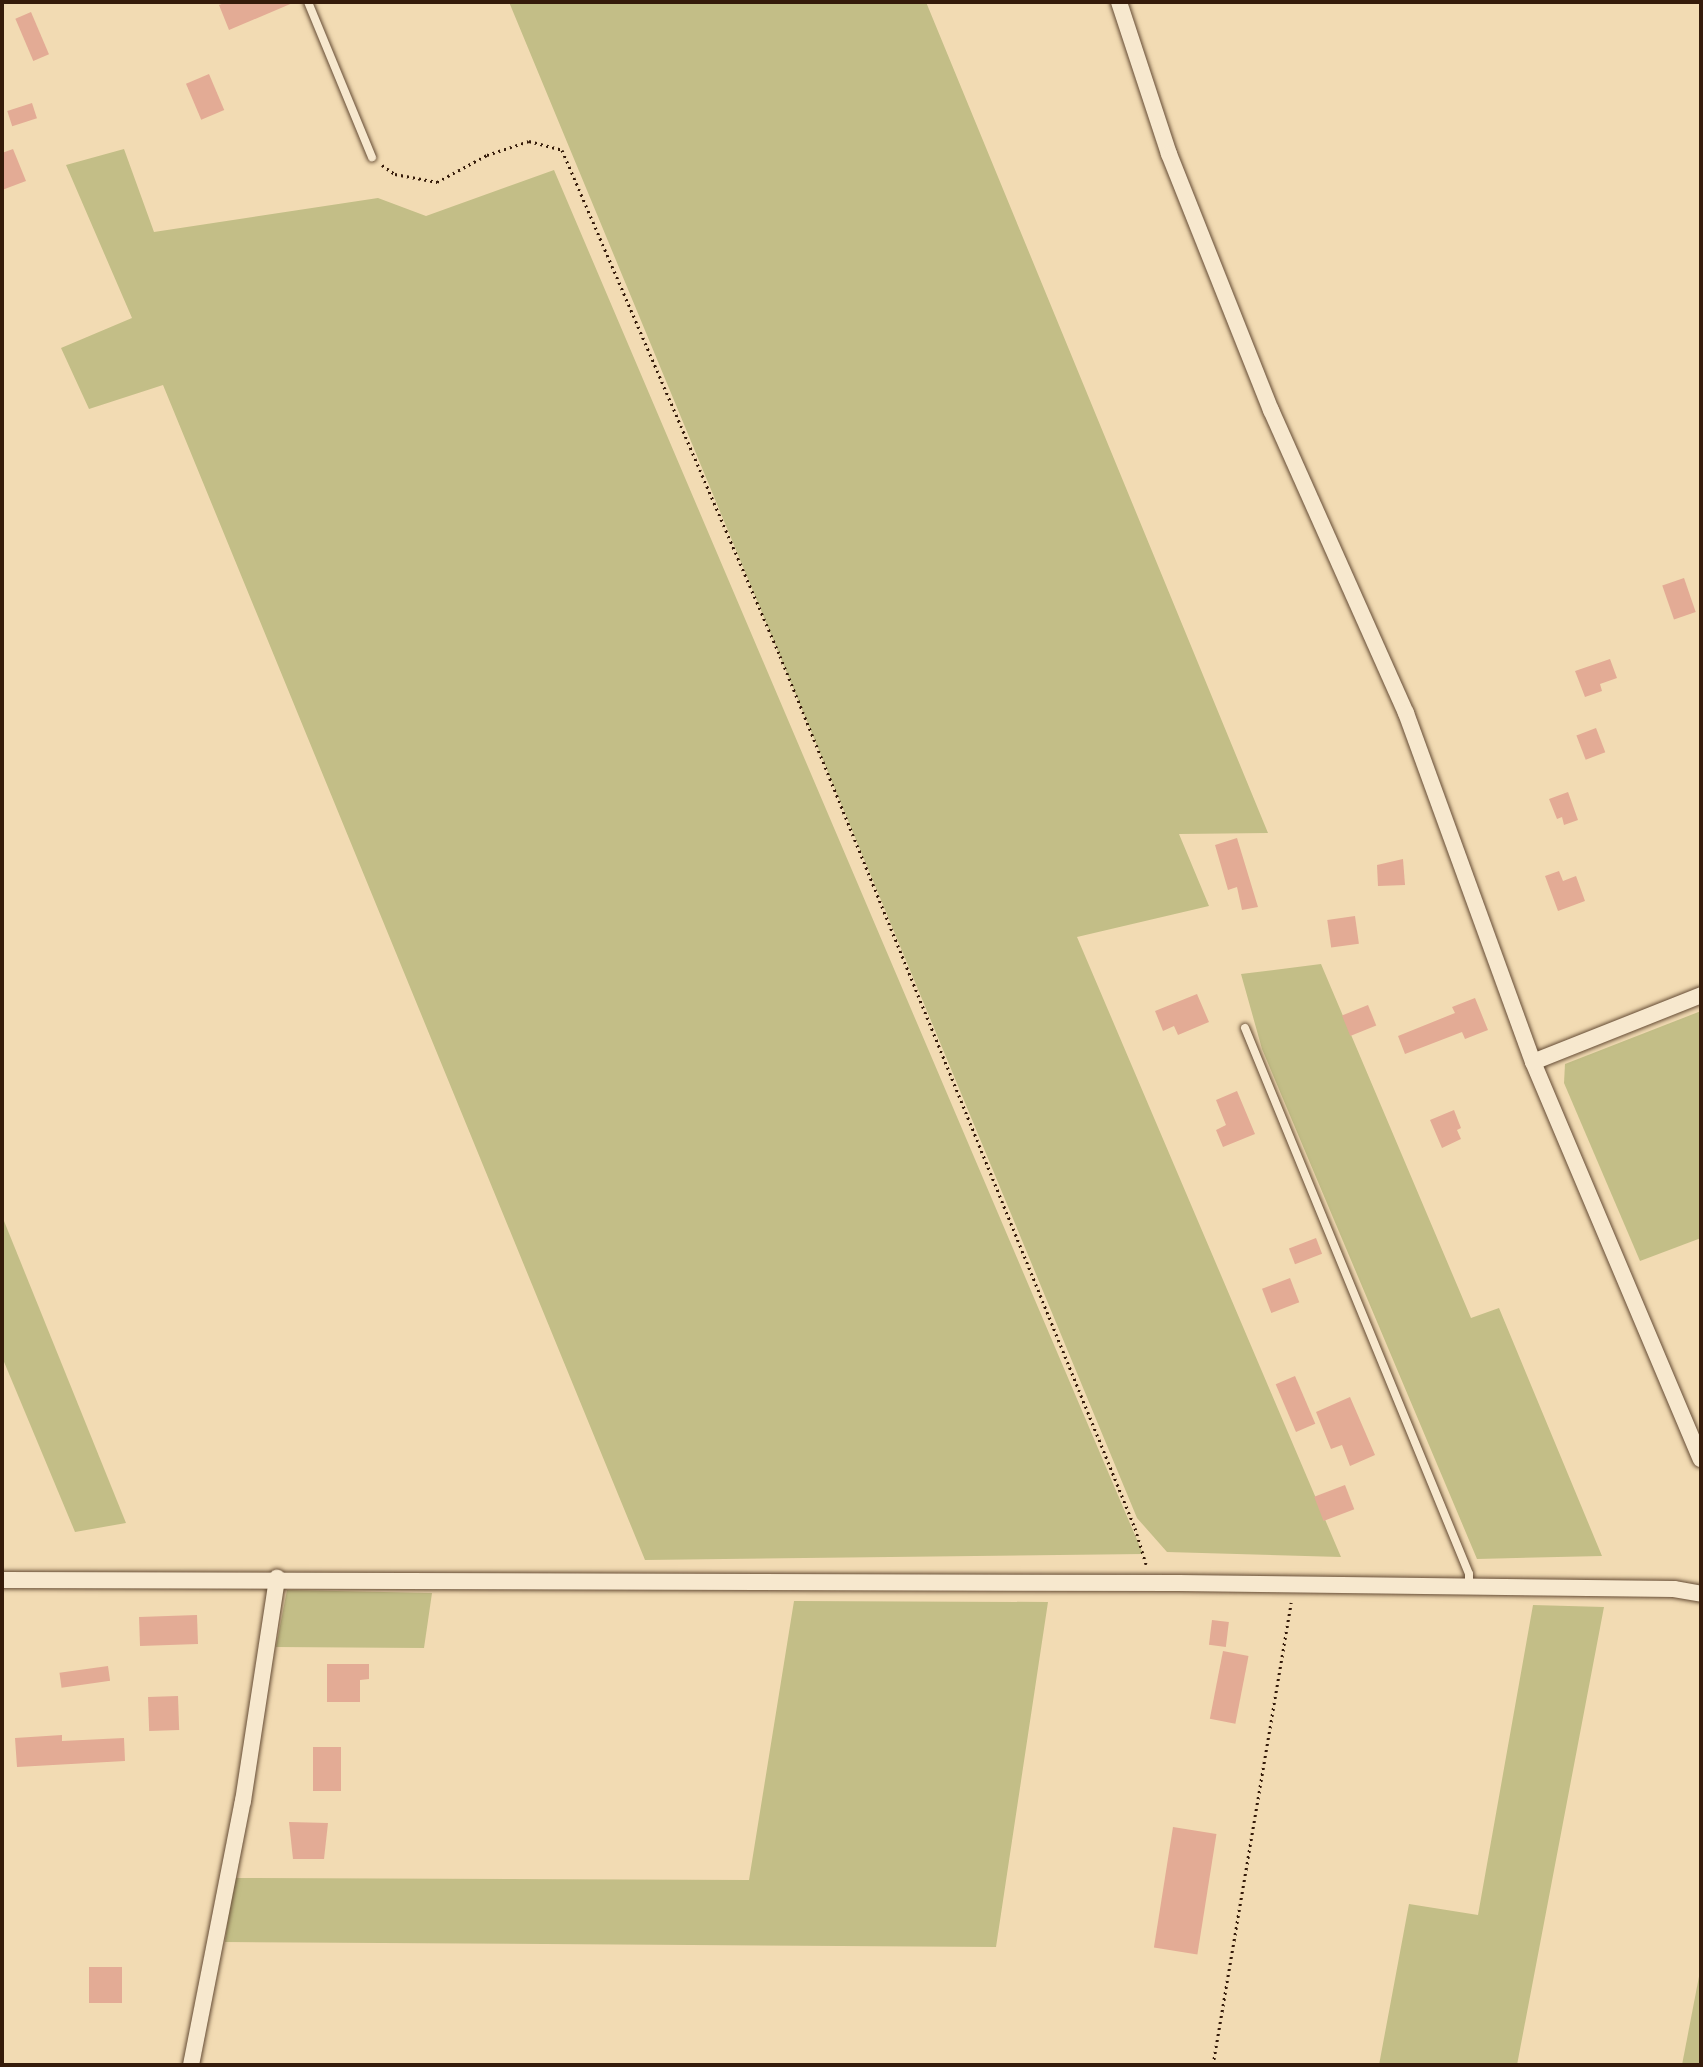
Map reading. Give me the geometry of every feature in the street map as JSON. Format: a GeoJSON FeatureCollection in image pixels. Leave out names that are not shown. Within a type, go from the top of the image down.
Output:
{"type":"FeatureCollection","features":[{"type":"Feature","properties":{"kind":"street"},"geometry":{"type":"LineString","coordinates":[[1119,2],[1169,154],[1265,395],[1406,713],[1533,1062],[1701,1459]]}},
{"type":"Feature","properties":{"kind":"street"},"geometry":{"type":"LineString","coordinates":[[1533,1062],[1701,995]]}},
{"type":"Feature","properties":{"kind":"street"},"geometry":{"type":"LineString","coordinates":[[191,2065],[243,1801],[277,1578]]}},
{"type":"Feature","properties":{"kind":"street"},"geometry":{"type":"LineString","coordinates":[[2,1580],[277,1578],[694,1584],[1469,1586],[1674,1589],[1701,1594]]}},
{"type":"Feature","properties":{"kind":"lane"},"geometry":{"type":"LineString","coordinates":[[308,2],[372,157]]}},
{"type":"Feature","properties":{"kind":"lane"},"geometry":{"type":"LineString","coordinates":[[1245,1028],[1469,1574],[1469,1586]]}},
{"type":"Feature","properties":{"kind":"path"},"geometry":{"type":"LineString","coordinates":[[372,157],[395,174],[437,182],[487,155],[529,141],[562,150],[780,656],[1135,1528],[1147,1568],[1147,1584]]}},
{"type":"Feature","properties":{"kind":"path"},"geometry":{"type":"LineString","coordinates":[[1213,2065],[1294,1585]]}},
{"type":"Feature","properties":{"kind":"shaded area"},"geometry":{"type":"Polygon","coordinates":[[[509,2],[926,2],[1268,833],[1179,834],[1209,906],[1077,937],[1341,1557],[1167,1552],[1137,1518],[509,2]]]}},
{"type":"Feature","properties":{"kind":"shaded area"},"geometry":{"type":"Polygon","coordinates":[[[124,149],[154,232],[378,198],[426,216],[554,170],[1143,1554],[645,1560],[163,385],[89,409],[61,348],[132,318],[66,165],[124,149]]]}},
{"type":"Feature","properties":{"kind":"shaded area"},"geometry":{"type":"Polygon","coordinates":[[[1321,964],[1471,1318],[1499,1308],[1602,1556],[1477,1559],[1262,1049],[1241,974],[1321,964]]]}},
{"type":"Feature","properties":{"kind":"shaded area"},"geometry":{"type":"Polygon","coordinates":[[[1701,1011],[1701,1238],[1640,1261],[1564,1083],[1565,1064],[1701,1011]]]}},
{"type":"Feature","properties":{"kind":"shaded area"},"geometry":{"type":"Polygon","coordinates":[[[2,1216],[126,1523],[75,1532],[2,1357],[2,1216]]]}},
{"type":"Feature","properties":{"kind":"shaded area"},"geometry":{"type":"Polygon","coordinates":[[[287,1590],[432,1593],[424,1648],[276,1647],[287,1590]]]}},
{"type":"Feature","properties":{"kind":"shaded area"},"geometry":{"type":"Polygon","coordinates":[[[794,1601],[1048,1602],[996,1947],[225,1942],[233,1878],[749,1880],[794,1601]]]}},
{"type":"Feature","properties":{"kind":"shaded area"},"geometry":{"type":"Polygon","coordinates":[[[1533,1605],[1604,1607],[1517,2065],[1379,2065],[1409,1904],[1478,1915],[1533,1605]]]}},
{"type":"Feature","properties":{"kind":"shaded area"},"geometry":{"type":"Polygon","coordinates":[[[1701,1966],[1701,2065],[1682,2065],[1701,1966]]]}},
{"type":"Feature","properties":{"kind":"building"},"geometry":{"type":"Polygon","coordinates":[[[227,2],[295,2],[229,30],[219,5],[227,2]]]}},
{"type":"Feature","properties":{"kind":"building"},"geometry":{"type":"Polygon","coordinates":[[[31,12],[49,54],[33,61],[15,19],[31,12]]]}},
{"type":"Feature","properties":{"kind":"building"},"geometry":{"type":"Polygon","coordinates":[[[209,74],[224,110],[201,120],[186,84],[209,74]]]}},
{"type":"Feature","properties":{"kind":"building"},"geometry":{"type":"Polygon","coordinates":[[[32,103],[37,118],[12,126],[7,111],[32,103]]]}},
{"type":"Feature","properties":{"kind":"building"},"geometry":{"type":"Polygon","coordinates":[[[13,149],[26,181],[2,190],[2,153],[13,149]]]}},
{"type":"Feature","properties":{"kind":"building"},"geometry":{"type":"Polygon","coordinates":[[[1684,578],[1696,612],[1674,620],[1662,585],[1684,578]]]}},
{"type":"Feature","properties":{"kind":"building"},"geometry":{"type":"Polygon","coordinates":[[[1610,659],[1617,678],[1600,684],[1602,691],[1585,697],[1575,671],[1610,659]]]}},
{"type":"Feature","properties":{"kind":"building"},"geometry":{"type":"Polygon","coordinates":[[[1596,728],[1605,752],[1586,760],[1576,736],[1596,728]]]}},
{"type":"Feature","properties":{"kind":"building"},"geometry":{"type":"Polygon","coordinates":[[[1568,792],[1578,820],[1564,825],[1562,817],[1557,819],[1549,799],[1568,792]]]}},
{"type":"Feature","properties":{"kind":"building"},"geometry":{"type":"Polygon","coordinates":[[[1237,838],[1258,907],[1242,910],[1237,887],[1228,890],[1215,845],[1237,838]]]}},
{"type":"Feature","properties":{"kind":"building"},"geometry":{"type":"Polygon","coordinates":[[[1403,859],[1405,885],[1378,886],[1377,865],[1403,859]]]}},
{"type":"Feature","properties":{"kind":"building"},"geometry":{"type":"Polygon","coordinates":[[[1559,871],[1563,881],[1576,876],[1585,901],[1558,911],[1545,876],[1559,871]]]}},
{"type":"Feature","properties":{"kind":"building"},"geometry":{"type":"Polygon","coordinates":[[[1355,916],[1359,944],[1331,948],[1327,920],[1355,916]]]}},
{"type":"Feature","properties":{"kind":"building"},"geometry":{"type":"Polygon","coordinates":[[[1197,994],[1209,1022],[1178,1035],[1174,1026],[1163,1031],[1155,1011],[1197,994]]]}},
{"type":"Feature","properties":{"kind":"building"},"geometry":{"type":"Polygon","coordinates":[[[1475,998],[1488,1030],[1465,1039],[1462,1032],[1405,1054],[1398,1036],[1455,1013],[1452,1007],[1475,998]]]}},
{"type":"Feature","properties":{"kind":"building"},"geometry":{"type":"Polygon","coordinates":[[[1368,1005],[1376,1025],[1350,1036],[1342,1015],[1368,1005]]]}},
{"type":"Feature","properties":{"kind":"building"},"geometry":{"type":"Polygon","coordinates":[[[1237,1091],[1255,1134],[1223,1147],[1216,1130],[1226,1125],[1216,1100],[1237,1091]]]}},
{"type":"Feature","properties":{"kind":"building"},"geometry":{"type":"Polygon","coordinates":[[[1454,1110],[1461,1128],[1457,1130],[1461,1139],[1442,1148],[1430,1120],[1454,1110]]]}},
{"type":"Feature","properties":{"kind":"building"},"geometry":{"type":"Polygon","coordinates":[[[1316,1238],[1322,1254],[1295,1264],[1289,1248],[1316,1238]]]}},
{"type":"Feature","properties":{"kind":"building"},"geometry":{"type":"Polygon","coordinates":[[[1290,1278],[1299,1302],[1271,1313],[1262,1289],[1290,1278]]]}},
{"type":"Feature","properties":{"kind":"building"},"geometry":{"type":"Polygon","coordinates":[[[1295,1376],[1315,1424],[1296,1432],[1276,1384],[1295,1376]]]}},
{"type":"Feature","properties":{"kind":"building"},"geometry":{"type":"Polygon","coordinates":[[[1350,1397],[1375,1455],[1350,1466],[1342,1445],[1331,1449],[1316,1412],[1350,1397]]]}},
{"type":"Feature","properties":{"kind":"building"},"geometry":{"type":"Polygon","coordinates":[[[1345,1485],[1354,1509],[1324,1521],[1314,1497],[1345,1485]]]}},
{"type":"Feature","properties":{"kind":"building"},"geometry":{"type":"Polygon","coordinates":[[[197,1615],[198,1644],[140,1646],[139,1617],[197,1615]]]}},
{"type":"Feature","properties":{"kind":"building"},"geometry":{"type":"Polygon","coordinates":[[[1212,1620],[1229,1622],[1226,1647],[1209,1645],[1212,1620]]]}},
{"type":"Feature","properties":{"kind":"building"},"geometry":{"type":"Polygon","coordinates":[[[1223,1651],[1249,1656],[1235,1724],[1210,1719],[1223,1651]]]}},
{"type":"Feature","properties":{"kind":"building"},"geometry":{"type":"Polygon","coordinates":[[[327,1664],[369,1664],[369,1679],[360,1680],[360,1702],[327,1702],[327,1664]]]}},
{"type":"Feature","properties":{"kind":"building"},"geometry":{"type":"Polygon","coordinates":[[[108,1666],[110,1681],[62,1688],[59,1673],[108,1666]]]}},
{"type":"Feature","properties":{"kind":"building"},"geometry":{"type":"Polygon","coordinates":[[[178,1696],[179,1730],[149,1731],[148,1697],[178,1696]]]}},
{"type":"Feature","properties":{"kind":"building"},"geometry":{"type":"Polygon","coordinates":[[[62,1735],[62,1741],[124,1738],[125,1761],[17,1767],[15,1738],[62,1735]]]}},
{"type":"Feature","properties":{"kind":"building"},"geometry":{"type":"Polygon","coordinates":[[[313,1747],[341,1747],[341,1791],[313,1791],[313,1747]]]}},
{"type":"Feature","properties":{"kind":"building"},"geometry":{"type":"Polygon","coordinates":[[[289,1822],[328,1823],[324,1859],[293,1859],[289,1822]]]}},
{"type":"Feature","properties":{"kind":"building"},"geometry":{"type":"Polygon","coordinates":[[[1173,1827],[1216,1834],[1197,1954],[1154,1947],[1173,1827]]]}},
{"type":"Feature","properties":{"kind":"building"},"geometry":{"type":"Polygon","coordinates":[[[89,1967],[122,1967],[122,2003],[89,2003],[89,1967]]]}}]}
